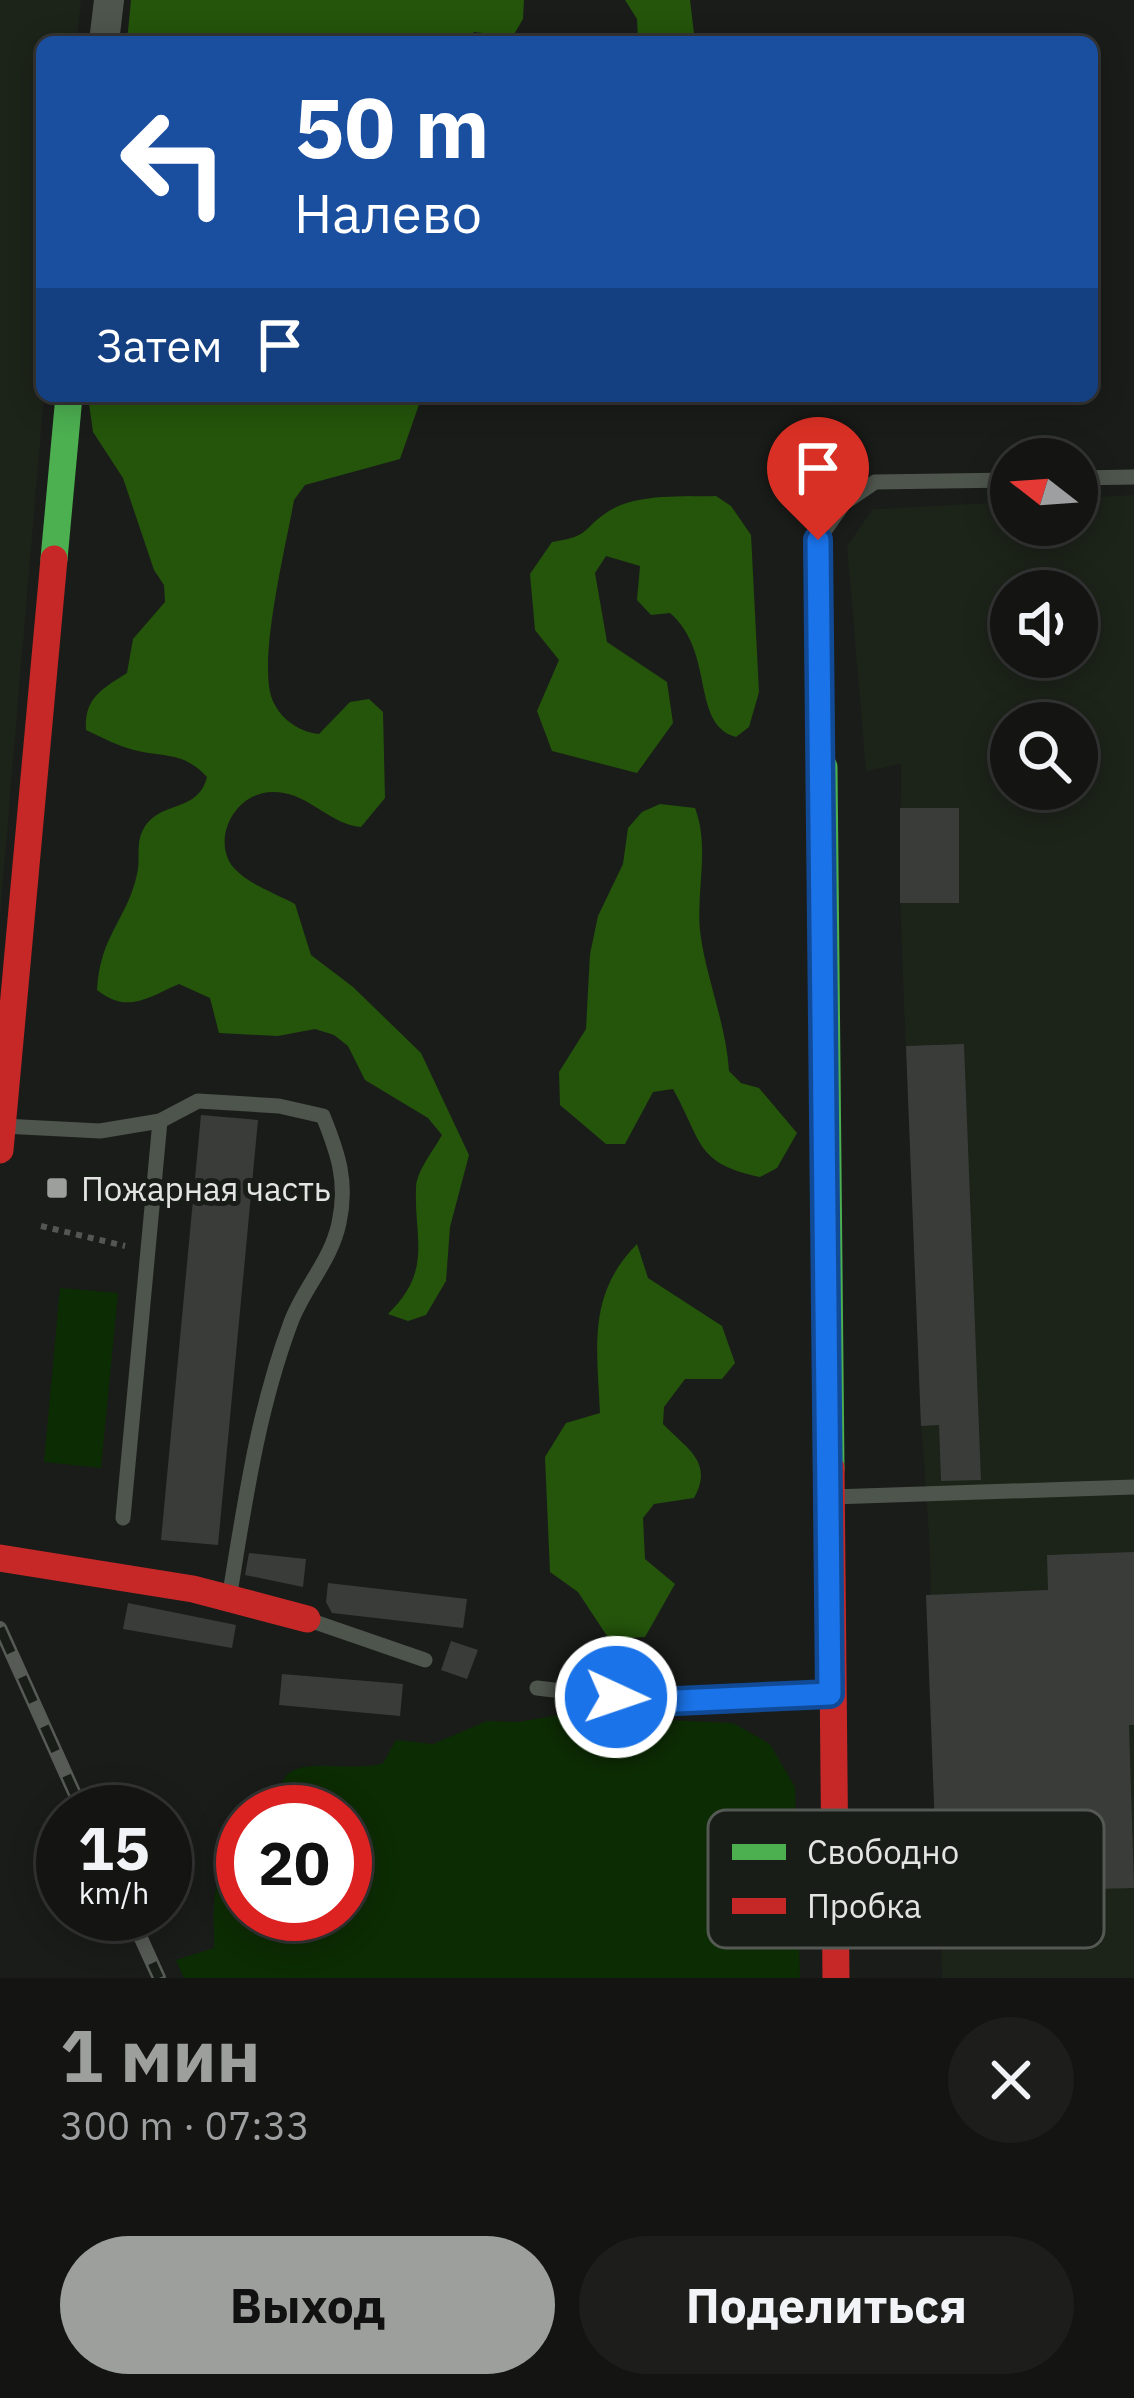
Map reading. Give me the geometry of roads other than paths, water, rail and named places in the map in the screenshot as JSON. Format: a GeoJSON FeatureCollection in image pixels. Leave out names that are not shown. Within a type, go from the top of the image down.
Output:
{"type":"FeatureCollection","features":[{"type":"Feature","properties":{"kind":"street"},"geometry":{"type":"LineString","coordinates":[[105,36],[109,0]]}},
{"type":"Feature","properties":{"kind":"street"},"geometry":{"type":"LineString","coordinates":[[1,1138],[67,402]]}},
{"type":"Feature","properties":{"kind":"street"},"geometry":{"type":"LineString","coordinates":[[824,767],[832,1810]]}},
{"type":"Feature","properties":{"kind":"street"},"geometry":{"type":"LineString","coordinates":[[0,1558],[143,1578],[230,1596],[307,1619]]}},
{"type":"Feature","properties":{"kind":"street"},"geometry":{"type":"LineString","coordinates":[[835,1948],[836,1978]]}},
{"type":"Feature","properties":{"kind":"lane"},"geometry":{"type":"LineString","coordinates":[[1098,478],[1134,477]]}},
{"type":"Feature","properties":{"kind":"lane"},"geometry":{"type":"LineString","coordinates":[[824,767],[818,540],[844,502],[874,482],[990,480]]}},
{"type":"Feature","properties":{"kind":"lane"},"geometry":{"type":"LineString","coordinates":[[1,1138],[100,1131],[160,1120],[198,1101],[279,1106],[323,1116],[344,1171],[340,1222],[325,1268],[292,1317],[254,1443],[230,1596]]}},
{"type":"Feature","properties":{"kind":"lane"},"geometry":{"type":"LineString","coordinates":[[123,1519],[160,1120]]}},
{"type":"Feature","properties":{"kind":"lane"},"geometry":{"type":"LineString","coordinates":[[829,1497],[1134,1487]]}},
{"type":"Feature","properties":{"kind":"lane"},"geometry":{"type":"LineString","coordinates":[[307,1619],[425,1660]]}},
{"type":"Feature","properties":{"kind":"lane"},"geometry":{"type":"LineString","coordinates":[[537,1688],[655,1702],[830,1694]]}},
{"type":"Feature","properties":{"kind":"railway"},"geometry":{"type":"LineString","coordinates":[[0,1628],[71,1785]]}},
{"type":"Feature","properties":{"kind":"railway"},"geometry":{"type":"LineString","coordinates":[[142,1941],[159,1978]]}},
{"type":"Feature","properties":{"kind":"place","name":"Пожарная часть"},"geometry":{"type":"Point","coordinates":[57,1188]}}]}
